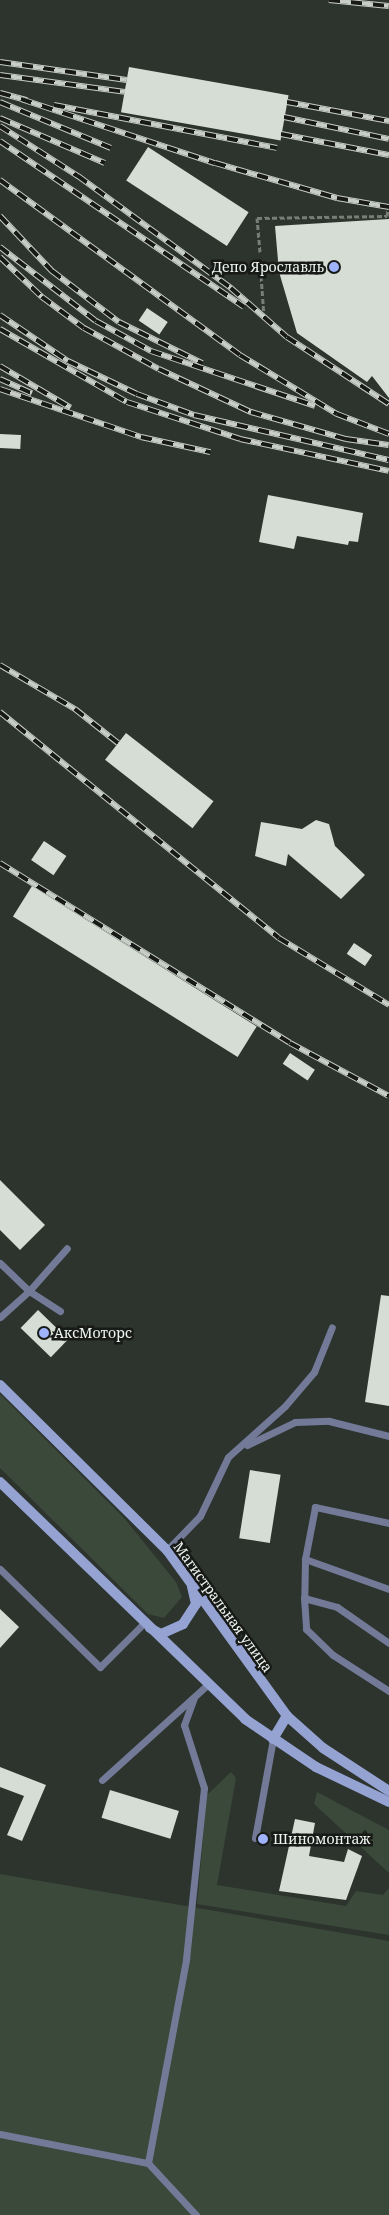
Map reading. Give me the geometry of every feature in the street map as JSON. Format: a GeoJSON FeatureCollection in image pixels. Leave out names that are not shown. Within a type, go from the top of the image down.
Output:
{"type":"FeatureCollection","features":[{"type":"Feature","properties":{"kind":"main road","name":"Магистральная улица"},"geometry":{"type":"LineString","coordinates":[[0,1385],[167,1550],[191,1580],[239,1656],[287,1716],[324,1748],[389,1791]]}},
{"type":"Feature","properties":{"kind":"main road"},"geometry":{"type":"LineString","coordinates":[[0,1482],[206,1686],[273,1738],[316,1767],[389,1802]]}},
{"type":"Feature","properties":{"kind":"main road"},"geometry":{"type":"LineString","coordinates":[[143,1624],[161,1634],[183,1624],[196,1604],[191,1580]]}},
{"type":"Feature","properties":{"kind":"main road"},"geometry":{"type":"LineString","coordinates":[[273,1738],[287,1716]]}},
{"type":"Feature","properties":{"kind":"lane"},"geometry":{"type":"LineString","coordinates":[[0,1317],[29,1290],[67,1248]]}},
{"type":"Feature","properties":{"kind":"lane"},"geometry":{"type":"LineString","coordinates":[[0,1263],[29,1290],[60,1311]]}},
{"type":"Feature","properties":{"kind":"lane"},"geometry":{"type":"LineString","coordinates":[[167,1550],[200,1516],[228,1457],[314,1372],[332,1327]]}},
{"type":"Feature","properties":{"kind":"lane"},"geometry":{"type":"LineString","coordinates":[[228,1457],[269,1431],[295,1422],[329,1421],[389,1436]]}},
{"type":"Feature","properties":{"kind":"lane"},"geometry":{"type":"LineString","coordinates":[[389,1523],[315,1507],[305,1559],[304,1598],[306,1628],[333,1654],[389,1691]]}},
{"type":"Feature","properties":{"kind":"lane"},"geometry":{"type":"LineString","coordinates":[[305,1559],[389,1589]]}},
{"type":"Feature","properties":{"kind":"lane"},"geometry":{"type":"LineString","coordinates":[[0,1569],[100,1667],[143,1624]]}},
{"type":"Feature","properties":{"kind":"lane"},"geometry":{"type":"LineString","coordinates":[[304,1598],[337,1607],[389,1643]]}},
{"type":"Feature","properties":{"kind":"lane"},"geometry":{"type":"LineString","coordinates":[[102,1780],[206,1686]]}},
{"type":"Feature","properties":{"kind":"lane"},"geometry":{"type":"LineString","coordinates":[[148,2163],[186,1959],[204,1788],[184,1725],[194,1698]]}},
{"type":"Feature","properties":{"kind":"lane"},"geometry":{"type":"LineString","coordinates":[[255,1838],[273,1738]]}},
{"type":"Feature","properties":{"kind":"lane"},"geometry":{"type":"LineString","coordinates":[[0,2134],[148,2163],[196,2215]]}},
{"type":"Feature","properties":{"kind":"path"},"geometry":{"type":"LineString","coordinates":[[260,252],[257,218],[387,216],[389,202]]}},
{"type":"Feature","properties":{"kind":"path"},"geometry":{"type":"LineString","coordinates":[[260,261],[264,317]]}},
{"type":"Feature","properties":{"kind":"green space"},"geometry":{"type":"Polygon","coordinates":[[[0,1394],[125,1519],[176,1582],[182,1597],[164,1618],[148,1614],[0,1468],[0,1394]]]}},
{"type":"Feature","properties":{"kind":"green space"},"geometry":{"type":"Polygon","coordinates":[[[231,1772],[236,1778],[217,1885],[346,1906],[356,1891],[383,1895],[389,1888],[389,1935],[197,1904],[207,1795],[231,1772]]]}},
{"type":"Feature","properties":{"kind":"green space"},"geometry":{"type":"Polygon","coordinates":[[[317,1792],[389,1830],[389,1873],[314,1804],[317,1792]]]}},
{"type":"Feature","properties":{"kind":"green space"},"geometry":{"type":"Polygon","coordinates":[[[0,1874],[389,1941],[389,2215],[0,2215],[0,1874]]]}},
{"type":"Feature","properties":{"kind":"building"},"geometry":{"type":"Polygon","coordinates":[[[129,67],[289,95],[281,140],[121,112],[129,67]]]}},
{"type":"Feature","properties":{"kind":"building"},"geometry":{"type":"Polygon","coordinates":[[[148,147],[249,212],[227,246],[126,181],[148,147]]]}},
{"type":"Feature","properties":{"kind":"building","name":"Депо Ярославль"},"geometry":{"type":"Polygon","coordinates":[[[389,219],[389,398],[372,376],[367,382],[297,333],[279,272],[275,226],[389,219]]]}},
{"type":"Feature","properties":{"kind":"building"},"geometry":{"type":"Polygon","coordinates":[[[147,308],[168,322],[159,334],[139,320],[147,308]]]}},
{"type":"Feature","properties":{"kind":"building"},"geometry":{"type":"Polygon","coordinates":[[[0,434],[21,435],[20,449],[0,448],[0,434]]]}},
{"type":"Feature","properties":{"kind":"building"},"geometry":{"type":"Polygon","coordinates":[[[268,495],[363,513],[358,542],[349,541],[348,545],[297,536],[294,549],[259,542],[268,495]]]}},
{"type":"Feature","properties":{"kind":"building"},"geometry":{"type":"Polygon","coordinates":[[[126,733],[213,801],[193,828],[105,760],[126,733]]]}},
{"type":"Feature","properties":{"kind":"building"},"geometry":{"type":"Polygon","coordinates":[[[316,820],[329,824],[335,846],[365,875],[341,899],[288,854],[286,866],[255,856],[261,822],[302,829],[316,820]]]}},
{"type":"Feature","properties":{"kind":"building"},"geometry":{"type":"Polygon","coordinates":[[[44,841],[66,856],[54,875],[31,860],[44,841]]]}},
{"type":"Feature","properties":{"kind":"building"},"geometry":{"type":"Polygon","coordinates":[[[32,886],[257,1026],[238,1057],[13,917],[32,886]]]}},
{"type":"Feature","properties":{"kind":"building"},"geometry":{"type":"Polygon","coordinates":[[[354,943],[372,955],[365,966],[347,954],[354,943]]]}},
{"type":"Feature","properties":{"kind":"building"},"geometry":{"type":"Polygon","coordinates":[[[290,1053],[315,1070],[308,1081],[283,1064],[290,1053]]]}},
{"type":"Feature","properties":{"kind":"building"},"geometry":{"type":"Polygon","coordinates":[[[0,1180],[45,1225],[20,1250],[0,1230],[0,1180]]]}},
{"type":"Feature","properties":{"kind":"building"},"geometry":{"type":"Polygon","coordinates":[[[381,1295],[389,1296],[389,1406],[365,1402],[381,1295]]]}},
{"type":"Feature","properties":{"kind":"building"},"geometry":{"type":"Polygon","coordinates":[[[38,1310],[68,1339],[51,1357],[21,1328],[38,1310]]]}},
{"type":"Feature","properties":{"kind":"building"},"geometry":{"type":"Polygon","coordinates":[[[250,1470],[281,1475],[270,1543],[239,1538],[250,1470]]]}},
{"type":"Feature","properties":{"kind":"building"},"geometry":{"type":"Polygon","coordinates":[[[0,1609],[19,1627],[0,1648],[0,1609]]]}},
{"type":"Feature","properties":{"kind":"building"},"geometry":{"type":"Polygon","coordinates":[[[0,1767],[46,1785],[22,1841],[7,1835],[24,1796],[0,1787],[0,1767]]]}},
{"type":"Feature","properties":{"kind":"building"},"geometry":{"type":"Polygon","coordinates":[[[110,1790],[179,1811],[170,1839],[102,1818],[110,1790]]]}},
{"type":"Feature","properties":{"kind":"building"},"geometry":{"type":"Polygon","coordinates":[[[295,1819],[315,1823],[309,1856],[344,1862],[348,1849],[362,1856],[346,1900],[279,1891],[295,1819]]]}},
{"type":"Feature","properties":{"kind":"railway"},"geometry":{"type":"LineString","coordinates":[[329,0],[389,6]]}},
{"type":"Feature","properties":{"kind":"railway"},"geometry":{"type":"LineString","coordinates":[[0,62],[127,80]]}},
{"type":"Feature","properties":{"kind":"railway"},"geometry":{"type":"LineString","coordinates":[[0,75],[125,92]]}},
{"type":"Feature","properties":{"kind":"railway"},"geometry":{"type":"LineString","coordinates":[[0,93],[27,100]]}},
{"type":"Feature","properties":{"kind":"railway"},"geometry":{"type":"LineString","coordinates":[[21,99],[215,163],[337,198],[389,207]]}},
{"type":"Feature","properties":{"kind":"railway"},"geometry":{"type":"LineString","coordinates":[[0,102],[111,148]]}},
{"type":"Feature","properties":{"kind":"railway"},"geometry":{"type":"LineString","coordinates":[[287,102],[389,121]]}},
{"type":"Feature","properties":{"kind":"railway"},"geometry":{"type":"LineString","coordinates":[[54,105],[277,148]]}},
{"type":"Feature","properties":{"kind":"railway"},"geometry":{"type":"LineString","coordinates":[[284,117],[389,139]]}},
{"type":"Feature","properties":{"kind":"railway"},"geometry":{"type":"LineString","coordinates":[[0,118],[105,163]]}},
{"type":"Feature","properties":{"kind":"railway"},"geometry":{"type":"LineString","coordinates":[[0,126],[78,176],[231,288],[287,337],[389,404]]}},
{"type":"Feature","properties":{"kind":"railway"},"geometry":{"type":"LineString","coordinates":[[281,134],[389,155]]}},
{"type":"Feature","properties":{"kind":"railway"},"geometry":{"type":"LineString","coordinates":[[0,141],[244,307]]}},
{"type":"Feature","properties":{"kind":"railway"},"geometry":{"type":"LineString","coordinates":[[0,180],[240,355],[337,414],[389,434]]}},
{"type":"Feature","properties":{"kind":"railway"},"geometry":{"type":"LineString","coordinates":[[0,216],[52,271],[119,322],[202,363]]}},
{"type":"Feature","properties":{"kind":"railway"},"geometry":{"type":"LineString","coordinates":[[0,247],[96,321],[151,351],[315,406]]}},
{"type":"Feature","properties":{"kind":"railway"},"geometry":{"type":"LineString","coordinates":[[0,257],[42,297],[84,328],[159,369],[251,412],[346,439],[389,445]]}},
{"type":"Feature","properties":{"kind":"railway"},"geometry":{"type":"LineString","coordinates":[[0,315],[68,361],[137,394],[194,415],[389,460]]}},
{"type":"Feature","properties":{"kind":"railway"},"geometry":{"type":"LineString","coordinates":[[0,329],[127,402],[240,439],[389,471]]}},
{"type":"Feature","properties":{"kind":"railway"},"geometry":{"type":"LineString","coordinates":[[0,366],[71,408]]}},
{"type":"Feature","properties":{"kind":"railway"},"geometry":{"type":"LineString","coordinates":[[0,379],[32,393]]}},
{"type":"Feature","properties":{"kind":"railway"},"geometry":{"type":"LineString","coordinates":[[0,389],[141,437],[210,452]]}},
{"type":"Feature","properties":{"kind":"railway"},"geometry":{"type":"LineString","coordinates":[[0,665],[75,709],[118,743]]}},
{"type":"Feature","properties":{"kind":"railway"},"geometry":{"type":"LineString","coordinates":[[0,712],[279,938],[389,1005]]}},
{"type":"Feature","properties":{"kind":"railway"},"geometry":{"type":"LineString","coordinates":[[0,863],[290,1043],[389,1096]]}},
{"type":"Feature","properties":{"kind":"place","name":"Депо Ярославль"},"geometry":{"type":"Point","coordinates":[334,267]}},
{"type":"Feature","properties":{"kind":"place","name":"АксМоторс"},"geometry":{"type":"Point","coordinates":[44,1333]}},
{"type":"Feature","properties":{"kind":"place","name":"Шиномонтаж"},"geometry":{"type":"Point","coordinates":[263,1839]}}]}
